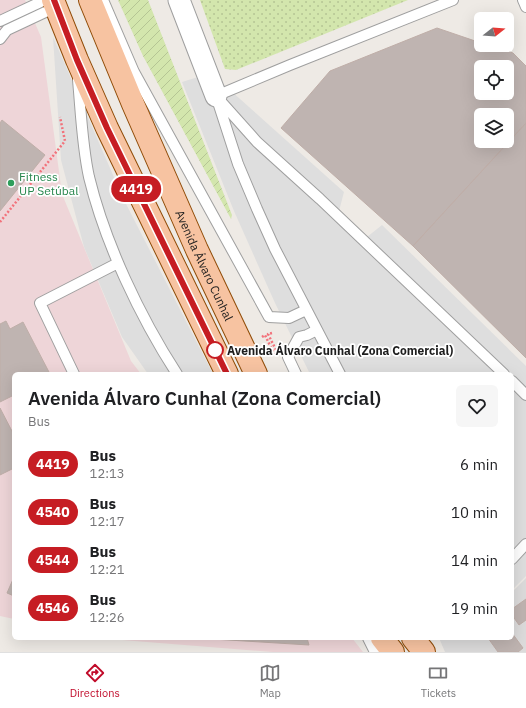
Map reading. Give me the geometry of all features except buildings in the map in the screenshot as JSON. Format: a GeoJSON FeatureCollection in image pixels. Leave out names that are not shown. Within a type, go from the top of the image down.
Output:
{"type":"FeatureCollection","features":[{"type":"Feature","properties":{"kind":"main road","name":"Avenida Álvaro Cunhal"},"geometry":{"type":"LineString","coordinates":[[90,0],[133,104],[194,242],[242,348],[255,372]]}},
{"type":"Feature","properties":{"kind":"main road"},"geometry":{"type":"LineString","coordinates":[[51,2],[107,128],[225,372]]}},
{"type":"Feature","properties":{"kind":"main road"},"geometry":{"type":"LineString","coordinates":[[384,640],[393,652]]}},
{"type":"Feature","properties":{"kind":"main road"},"geometry":{"type":"LineString","coordinates":[[415,640],[424,652]]}},
{"type":"Feature","properties":{"kind":"street"},"geometry":{"type":"LineString","coordinates":[[179,0],[216,96]]}},
{"type":"Feature","properties":{"kind":"lane"},"geometry":{"type":"LineString","coordinates":[[104,0],[134,72],[269,317],[289,318],[306,310]]}},
{"type":"Feature","properties":{"kind":"lane"},"geometry":{"type":"LineString","coordinates":[[216,96],[290,64],[453,0]]}},
{"type":"Feature","properties":{"kind":"lane"},"geometry":{"type":"LineString","coordinates":[[523,0],[526,7]]}},
{"type":"Feature","properties":{"kind":"lane"},"geometry":{"type":"LineString","coordinates":[[0,21],[51,2]]}},
{"type":"Feature","properties":{"kind":"lane"},"geometry":{"type":"LineString","coordinates":[[0,39],[7,30],[51,2]]}},
{"type":"Feature","properties":{"kind":"lane"},"geometry":{"type":"LineString","coordinates":[[77,60],[82,136],[89,176],[104,229],[140,309],[176,372]]}},
{"type":"Feature","properties":{"kind":"lane"},"geometry":{"type":"LineString","coordinates":[[216,96],[238,164],[275,249],[339,372]]}},
{"type":"Feature","properties":{"kind":"lane"},"geometry":{"type":"LineString","coordinates":[[216,96],[257,142],[320,199],[502,372]]}},
{"type":"Feature","properties":{"kind":"lane"},"geometry":{"type":"LineString","coordinates":[[73,372],[40,303],[118,263]]}},
{"type":"Feature","properties":{"kind":"lane"},"geometry":{"type":"LineString","coordinates":[[295,372],[288,357],[300,337],[317,330]]}},
{"type":"Feature","properties":{"kind":"lane"},"geometry":{"type":"LineString","coordinates":[[514,384],[526,395]]}},
{"type":"Feature","properties":{"kind":"lane"},"geometry":{"type":"LineString","coordinates":[[514,557],[526,544]]}},
{"type":"Feature","properties":{"kind":"lane"},"geometry":{"type":"LineString","coordinates":[[369,640],[374,652]]}},
{"type":"Feature","properties":{"kind":"path"},"geometry":{"type":"LineString","coordinates":[[0,222],[65,141],[60,117]]}},
{"type":"Feature","properties":{"kind":"shaded area"},"geometry":{"type":"Polygon","coordinates":[[[0,0],[25,0],[41,37],[62,194],[131,361],[139,372],[12,372],[12,619],[0,616],[0,0]]]}},
{"type":"Feature","properties":{"kind":"shaded area"},"geometry":{"type":"Polygon","coordinates":[[[53,37],[123,198],[212,372],[147,372],[122,337],[84,247],[61,160],[53,37]]]}},
{"type":"Feature","properties":{"kind":"shaded area"},"geometry":{"type":"Polygon","coordinates":[[[211,73],[344,192],[339,211],[367,237],[382,225],[526,366],[526,576],[514,588],[514,372],[309,372],[275,303],[234,211],[182,82],[211,73]]]}},
{"type":"Feature","properties":{"kind":"shaded area"},"geometry":{"type":"Polygon","coordinates":[[[526,578],[526,652],[445,652],[440,640],[514,640],[514,590],[526,578]]]}},
{"type":"Feature","properties":{"kind":"shaded area"},"geometry":{"type":"Polygon","coordinates":[[[122,640],[354,640],[363,652],[273,652],[122,640]]]}},
{"type":"Feature","properties":{"kind":"green space"},"geometry":{"type":"Polygon","coordinates":[[[118,0],[148,0],[232,215],[231,219],[143,56],[118,0]]]}},
{"type":"Feature","properties":{"kind":"green space"},"geometry":{"type":"Polygon","coordinates":[[[200,0],[408,0],[236,70],[225,69],[200,0]]]}},
{"type":"Feature","properties":{"kind":"bus line","name":"4419"},"geometry":{"type":"LineString","coordinates":[[54,0],[77,60],[107,128],[166,252],[226,372]]}},
{"type":"Feature","properties":{"kind":"place","name":"Fitness UP Setúbal"},"geometry":{"type":"Point","coordinates":[11,183]}},
{"type":"Feature","properties":{"kind":"place","name":"Avenida Álvaro Cunhal (Zona Comercial)"},"geometry":{"type":"Point","coordinates":[215,350]}}]}
